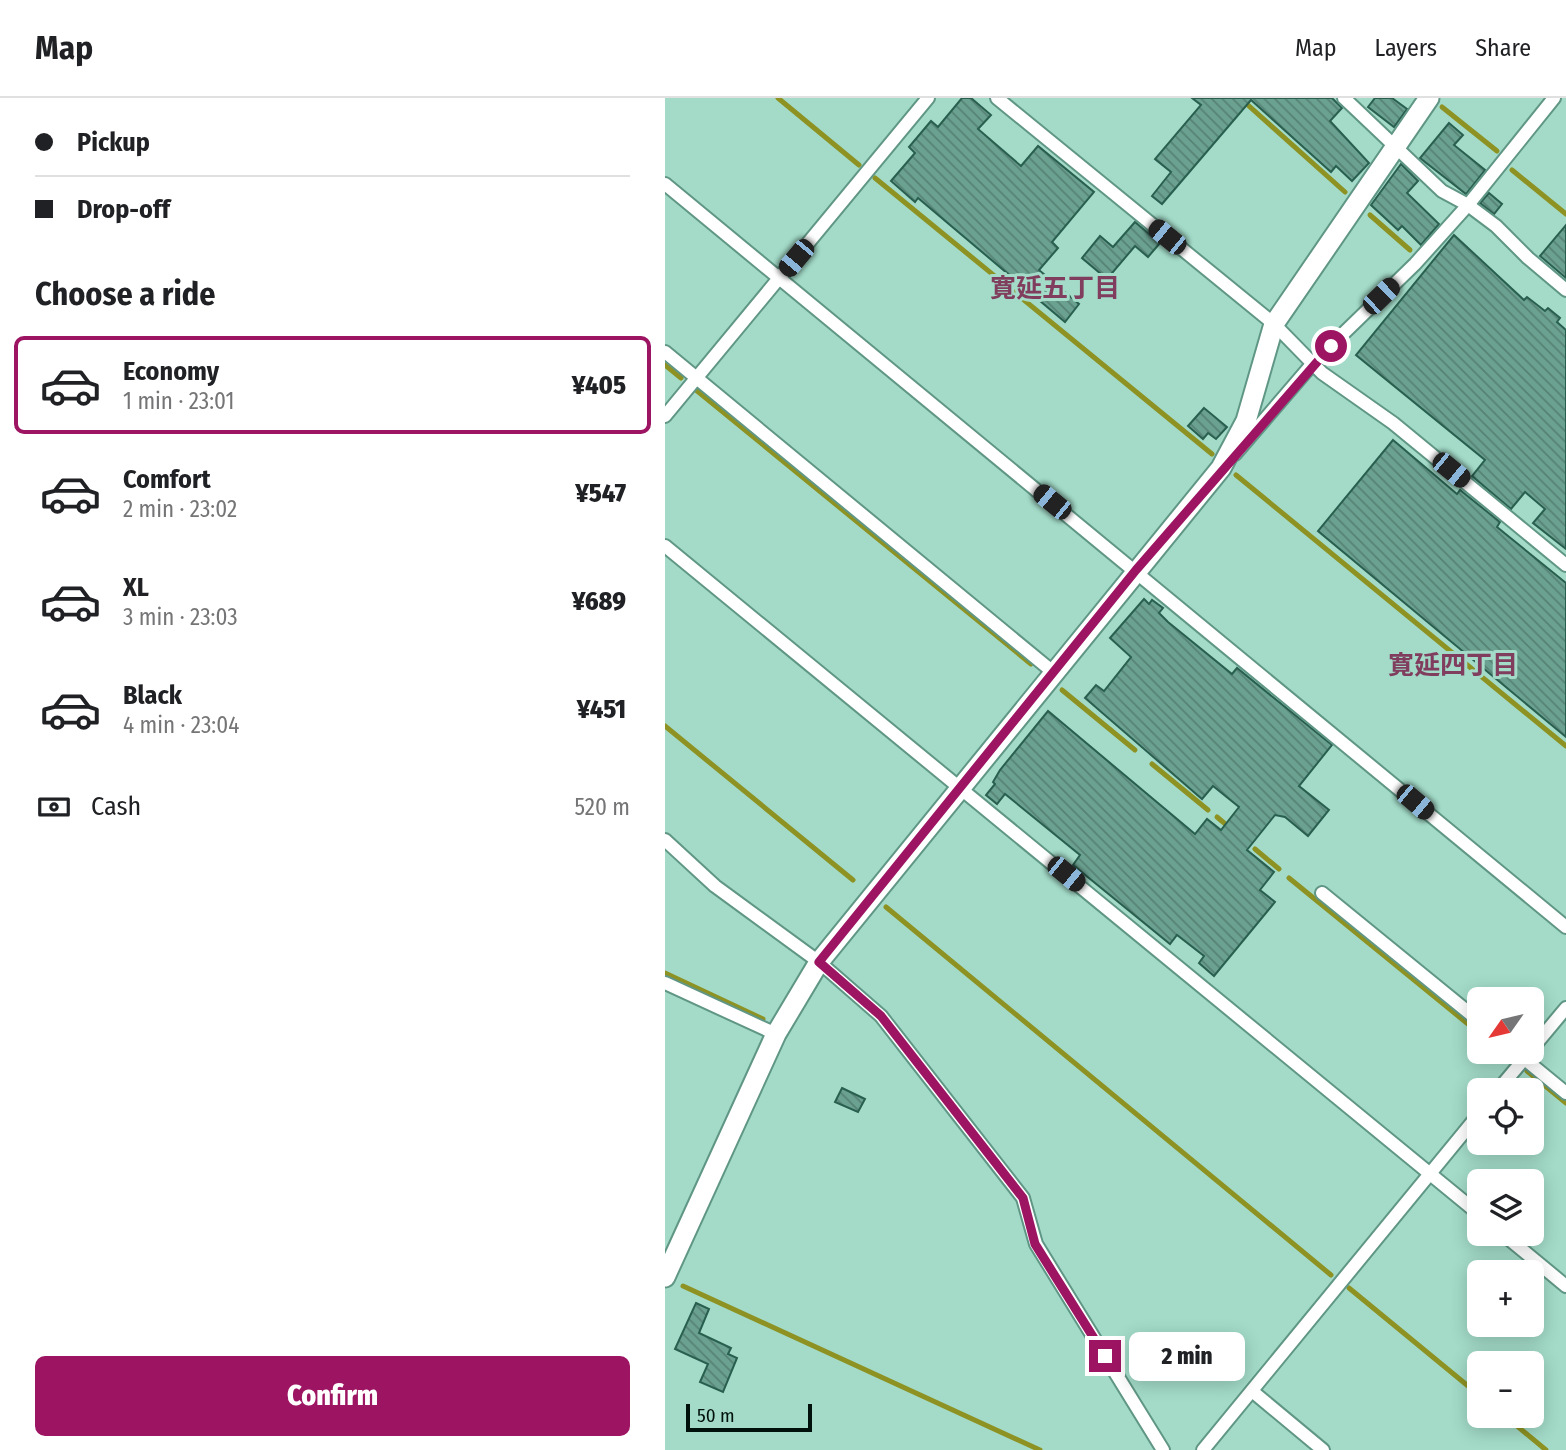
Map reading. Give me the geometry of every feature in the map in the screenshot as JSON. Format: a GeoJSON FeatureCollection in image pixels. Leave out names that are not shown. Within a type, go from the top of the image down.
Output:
{"type":"FeatureCollection","features":[{"type":"Feature","properties":{"kind":"street"},"geometry":{"type":"LineString","coordinates":[[665,416],[928,98]]}},
{"type":"Feature","properties":{"kind":"street"},"geometry":{"type":"LineString","coordinates":[[997,98],[1274,324],[1322,373],[1393,423],[1566,565]]}},
{"type":"Feature","properties":{"kind":"street"},"geometry":{"type":"LineString","coordinates":[[1344,98],[1443,191],[1468,205],[1566,290]]}},
{"type":"Feature","properties":{"kind":"street"},"geometry":{"type":"LineString","coordinates":[[1221,468],[1246,421],[1274,324],[1429,98]]}},
{"type":"Feature","properties":{"kind":"street"},"geometry":{"type":"LineString","coordinates":[[665,1277],[776,1034],[819,962],[958,787],[1221,468],[1314,362],[1415,264],[1468,205],[1555,98]]}},
{"type":"Feature","properties":{"kind":"street"},"geometry":{"type":"LineString","coordinates":[[665,184],[1566,927]]}},
{"type":"Feature","properties":{"kind":"street"},"geometry":{"type":"LineString","coordinates":[[665,352],[1052,672]]}},
{"type":"Feature","properties":{"kind":"street"},"geometry":{"type":"LineString","coordinates":[[665,545],[1467,1204]]}},
{"type":"Feature","properties":{"kind":"street"},"geometry":{"type":"LineString","coordinates":[[665,840],[715,886],[819,962],[881,1016],[1023,1198],[1035,1244],[1163,1450]]}},
{"type":"Feature","properties":{"kind":"street"},"geometry":{"type":"LineString","coordinates":[[1322,893],[1467,1011]]}},
{"type":"Feature","properties":{"kind":"street"},"geometry":{"type":"LineString","coordinates":[[665,983],[776,1034]]}},
{"type":"Feature","properties":{"kind":"street"},"geometry":{"type":"LineString","coordinates":[[1544,1032],[1566,1008]]}},
{"type":"Feature","properties":{"kind":"street"},"geometry":{"type":"LineString","coordinates":[[1536,1064],[1566,1093]]}},
{"type":"Feature","properties":{"kind":"street"},"geometry":{"type":"LineString","coordinates":[[1203,1450],[1467,1129]]}},
{"type":"Feature","properties":{"kind":"street"},"geometry":{"type":"LineString","coordinates":[[1518,1246],[1566,1286]]}},
{"type":"Feature","properties":{"kind":"street"},"geometry":{"type":"LineString","coordinates":[[1252,1391],[1323,1450]]}},
{"type":"Feature","properties":{"kind":"building"},"geometry":{"type":"Polygon","coordinates":[[[962,98],[971,98],[991,115],[978,129],[1021,166],[1038,146],[1094,192],[1052,242],[1058,248],[1039,270],[1079,304],[1065,322],[918,198],[915,202],[891,181],[915,153],[909,147],[931,121],[938,127],[962,98]]]}},
{"type":"Feature","properties":{"kind":"building"},"geometry":{"type":"Polygon","coordinates":[[[1192,98],[1332,98],[1342,108],[1330,121],[1369,163],[1352,181],[1336,166],[1331,172],[1251,100],[1162,204],[1152,196],[1171,172],[1155,159],[1201,105],[1192,98]]]}},
{"type":"Feature","properties":{"kind":"building"},"geometry":{"type":"Polygon","coordinates":[[[1375,98],[1392,98],[1407,109],[1394,127],[1368,107],[1375,98]]]}},
{"type":"Feature","properties":{"kind":"building"},"geometry":{"type":"Polygon","coordinates":[[[1449,123],[1463,135],[1454,145],[1485,170],[1466,194],[1420,158],[1449,123]]]}},
{"type":"Feature","properties":{"kind":"building"},"geometry":{"type":"Polygon","coordinates":[[[1401,164],[1418,181],[1407,193],[1439,224],[1421,245],[1402,226],[1398,230],[1371,205],[1401,164]]]}},
{"type":"Feature","properties":{"kind":"building"},"geometry":{"type":"Polygon","coordinates":[[[1489,193],[1502,204],[1494,214],[1480,203],[1489,193]]]}},
{"type":"Feature","properties":{"kind":"building"},"geometry":{"type":"Polygon","coordinates":[[[1135,222],[1160,243],[1148,257],[1135,246],[1107,279],[1082,258],[1100,236],[1113,247],[1135,222]]]}},
{"type":"Feature","properties":{"kind":"building"},"geometry":{"type":"Polygon","coordinates":[[[1566,225],[1566,278],[1540,256],[1566,225]]]}},
{"type":"Feature","properties":{"kind":"building"},"geometry":{"type":"Polygon","coordinates":[[[1454,235],[1524,300],[1527,297],[1545,311],[1548,308],[1560,318],[1557,322],[1566,330],[1566,549],[1533,523],[1545,509],[1525,492],[1511,509],[1472,476],[1485,460],[1356,355],[1454,235]]]}},
{"type":"Feature","properties":{"kind":"building"},"geometry":{"type":"Polygon","coordinates":[[[1204,408],[1227,427],[1216,439],[1208,433],[1203,439],[1188,426],[1204,408]]]}},
{"type":"Feature","properties":{"kind":"building"},"geometry":{"type":"Polygon","coordinates":[[[1393,440],[1457,494],[1460,490],[1500,522],[1497,527],[1566,583],[1566,737],[1318,531],[1393,440]]]}},
{"type":"Feature","properties":{"kind":"building"},"geometry":{"type":"Polygon","coordinates":[[[1144,599],[1149,604],[1152,600],[1163,608],[1159,613],[1168,622],[1232,674],[1237,668],[1332,745],[1299,786],[1329,810],[1308,836],[1285,817],[1275,815],[1247,850],[1274,872],[1260,890],[1275,902],[1214,976],[1199,963],[1204,956],[1177,935],[1170,944],[1073,865],[1080,855],[1005,794],[997,804],[986,795],[995,784],[993,782],[1000,770],[1048,711],[1195,834],[1207,819],[1221,830],[1239,807],[1213,786],[1202,799],[1085,698],[1096,685],[1104,691],[1131,657],[1110,638],[1144,599]]]}},
{"type":"Feature","properties":{"kind":"building"},"geometry":{"type":"Polygon","coordinates":[[[842,1088],[865,1099],[858,1112],[835,1102],[842,1088]]]}},
{"type":"Feature","properties":{"kind":"building"},"geometry":{"type":"Polygon","coordinates":[[[696,1303],[709,1309],[699,1333],[731,1348],[728,1354],[737,1358],[723,1392],[700,1382],[708,1364],[675,1349],[696,1303]]]}},
{"type":"Feature","properties":{"kind":"waterway"},"geometry":{"type":"LineString","coordinates":[[778,98],[859,165]]}},
{"type":"Feature","properties":{"kind":"waterway"},"geometry":{"type":"LineString","coordinates":[[1240,98],[1345,192]]}},
{"type":"Feature","properties":{"kind":"waterway"},"geometry":{"type":"LineString","coordinates":[[1442,107],[1497,151]]}},
{"type":"Feature","properties":{"kind":"waterway"},"geometry":{"type":"LineString","coordinates":[[1512,170],[1566,214]]}},
{"type":"Feature","properties":{"kind":"waterway"},"geometry":{"type":"LineString","coordinates":[[875,178],[1212,454]]}},
{"type":"Feature","properties":{"kind":"waterway"},"geometry":{"type":"LineString","coordinates":[[1370,215],[1410,250]]}},
{"type":"Feature","properties":{"kind":"waterway"},"geometry":{"type":"LineString","coordinates":[[665,365],[681,378]]}},
{"type":"Feature","properties":{"kind":"waterway"},"geometry":{"type":"LineString","coordinates":[[696,390],[1031,664]]}},
{"type":"Feature","properties":{"kind":"waterway"},"geometry":{"type":"LineString","coordinates":[[1236,475],[1566,746]]}},
{"type":"Feature","properties":{"kind":"waterway"},"geometry":{"type":"LineString","coordinates":[[1062,690],[1135,750]]}},
{"type":"Feature","properties":{"kind":"waterway"},"geometry":{"type":"LineString","coordinates":[[665,726],[853,880]]}},
{"type":"Feature","properties":{"kind":"waterway"},"geometry":{"type":"LineString","coordinates":[[1152,764],[1208,810]]}},
{"type":"Feature","properties":{"kind":"waterway"},"geometry":{"type":"LineString","coordinates":[[1217,817],[1230,828]]}},
{"type":"Feature","properties":{"kind":"waterway"},"geometry":{"type":"LineString","coordinates":[[1255,849],[1279,869]]}},
{"type":"Feature","properties":{"kind":"waterway"},"geometry":{"type":"LineString","coordinates":[[1289,878],[1467,1023]]}},
{"type":"Feature","properties":{"kind":"waterway"},"geometry":{"type":"LineString","coordinates":[[886,907],[1331,1275]]}},
{"type":"Feature","properties":{"kind":"waterway"},"geometry":{"type":"LineString","coordinates":[[665,973],[763,1019]]}},
{"type":"Feature","properties":{"kind":"waterway"},"geometry":{"type":"LineString","coordinates":[[1527,1071],[1566,1103]]}},
{"type":"Feature","properties":{"kind":"waterway"},"geometry":{"type":"LineString","coordinates":[[683,1286],[1040,1450]]}},
{"type":"Feature","properties":{"kind":"waterway"},"geometry":{"type":"LineString","coordinates":[[1349,1288],[1467,1385]]}},
{"type":"Feature","properties":{"kind":"waterway"},"geometry":{"type":"LineString","coordinates":[[1519,1428],[1546,1450]]}},
{"type":"Feature","properties":{"kind":"district","name":"寛延五丁目"},"geometry":{"type":"Point","coordinates":[1055,288]}},
{"type":"Feature","properties":{"kind":"district","name":"寛延四丁目"},"geometry":{"type":"Point","coordinates":[1453,665]}},
{"type":"Feature","properties":{"kind":"route"},"geometry":{"type":"LineString","coordinates":[[1105,1356],[1035,1244],[1023,1198],[881,1016],[819,962],[1136,570],[1221,468],[1331,346]]}}]}
